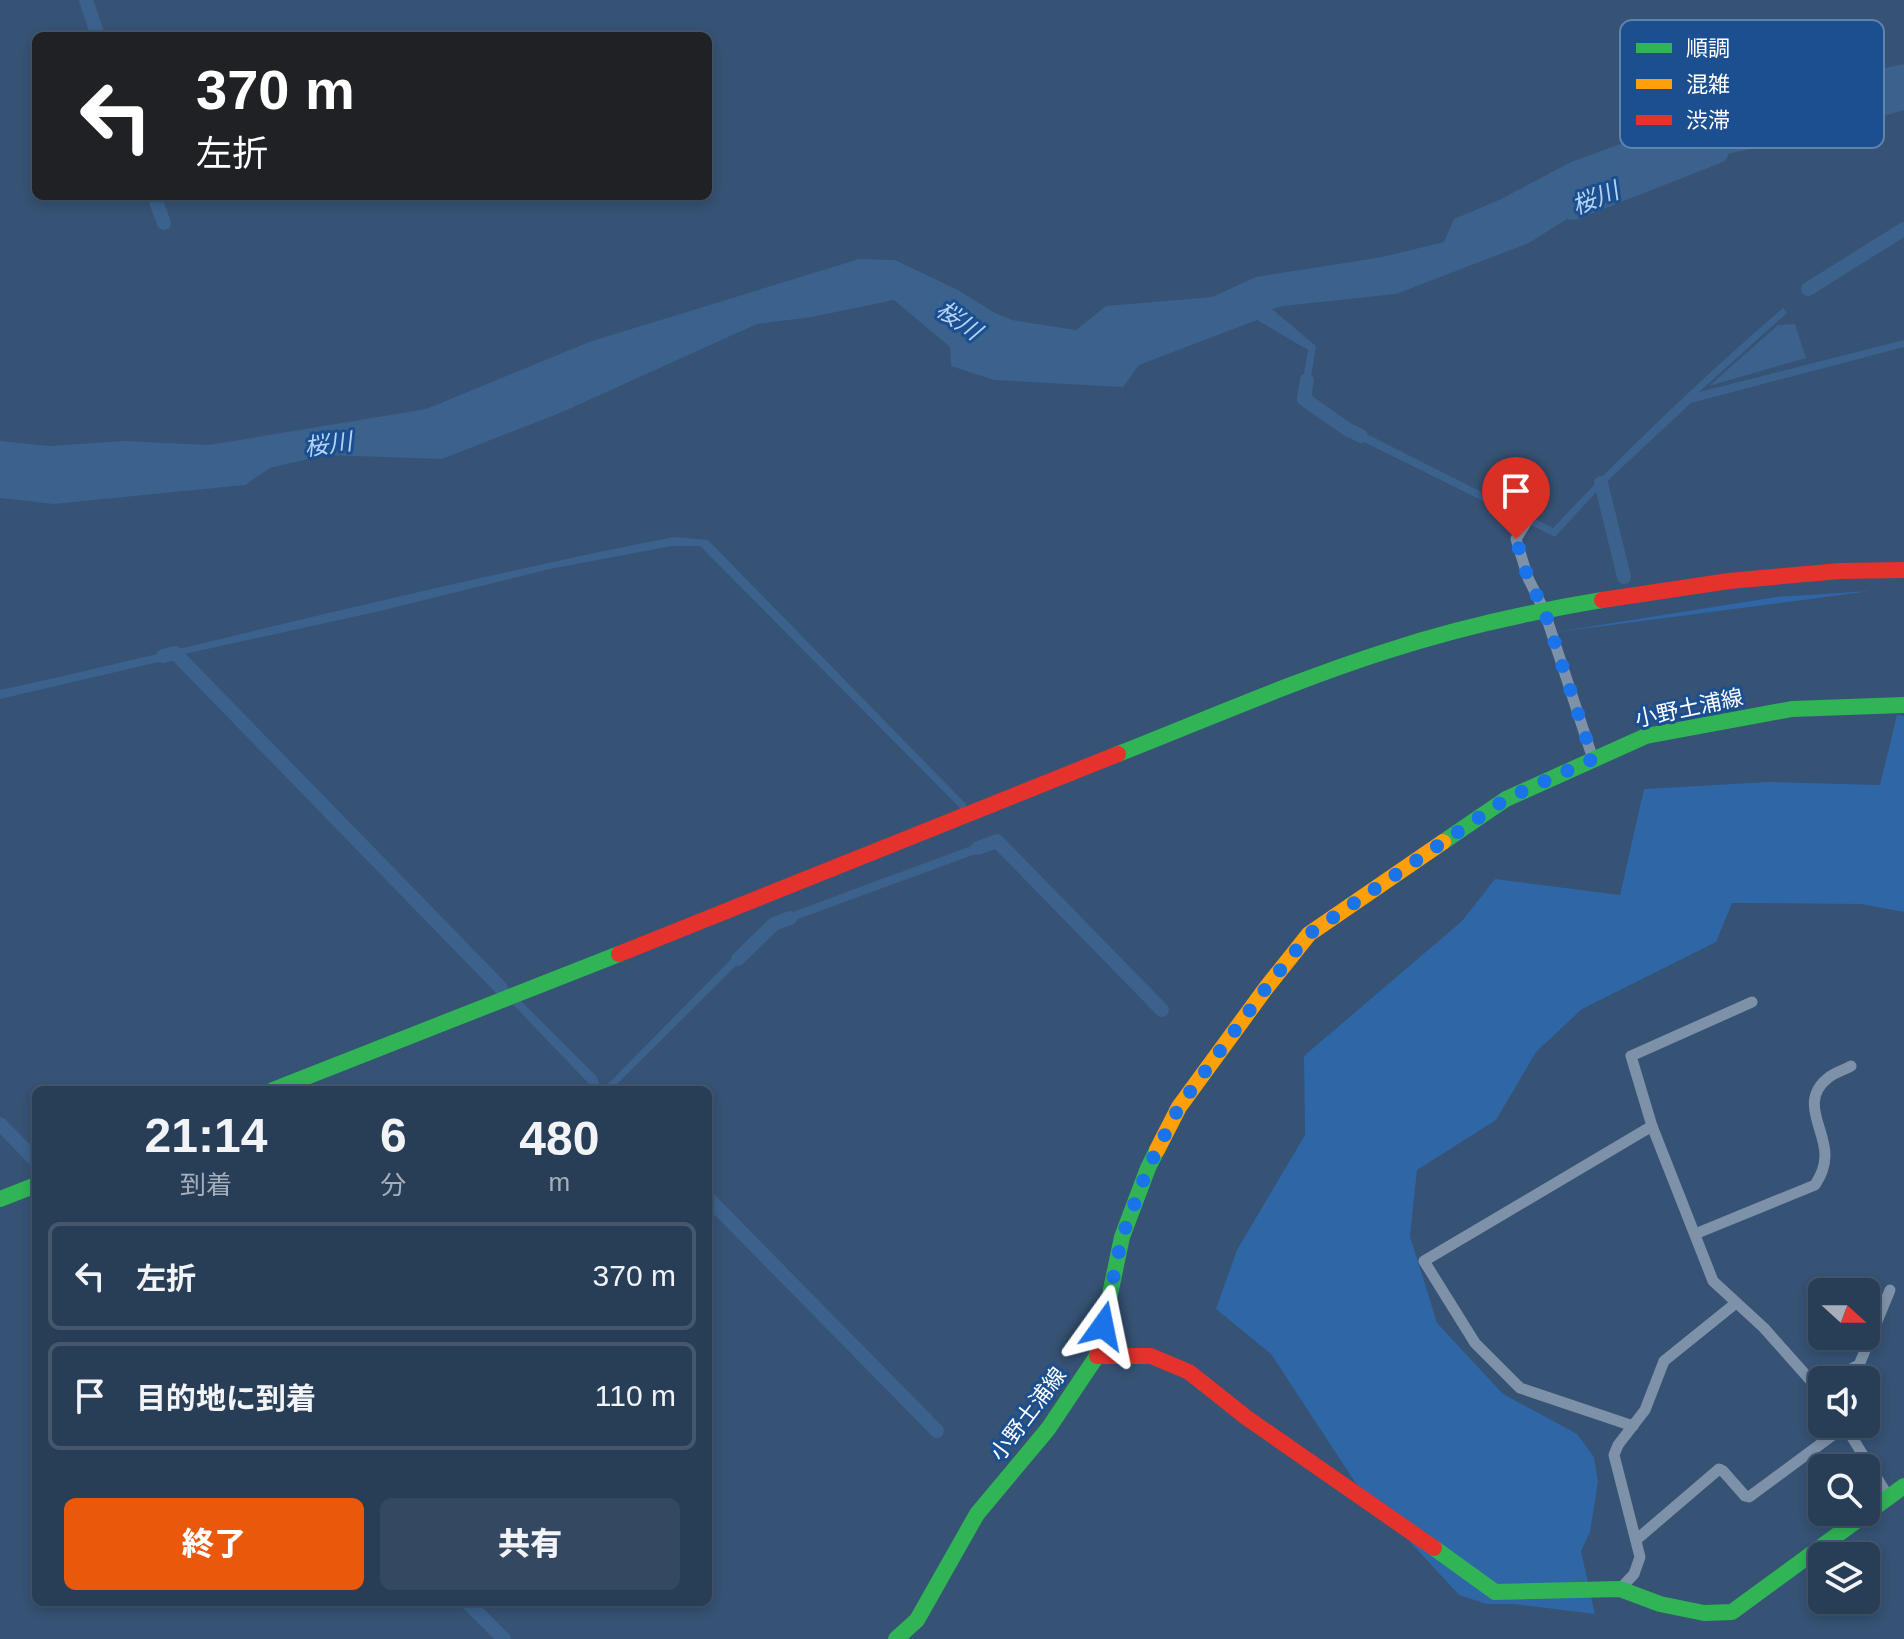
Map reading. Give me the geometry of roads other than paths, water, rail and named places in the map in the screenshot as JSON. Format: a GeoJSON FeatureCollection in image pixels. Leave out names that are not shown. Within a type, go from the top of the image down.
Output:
{"type":"FeatureCollection","features":[{"type":"Feature","properties":{"kind":"street"},"geometry":{"type":"LineString","coordinates":[[1532,513],[1516,539],[1528,578],[1544,610],[1593,759]]}},
{"type":"Feature","properties":{"kind":"street"},"geometry":{"type":"LineString","coordinates":[[283,1086],[1330,670],[1403,646],[1544,610],[1723,581],[1870,569],[1904,570]]}},
{"type":"Feature","properties":{"kind":"street","name":"小野土浦線"},"geometry":{"type":"LineString","coordinates":[[896,1639],[917,1620],[977,1514],[1048,1429],[1097,1356],[1122,1237],[1148,1168],[1179,1107],[1309,934],[1506,799],[1646,736],[1792,709],[1904,705]]}},
{"type":"Feature","properties":{"kind":"street"},"geometry":{"type":"LineString","coordinates":[[1752,1002],[1631,1056],[1652,1126],[1713,1281],[1764,1328],[1808,1377]]}},
{"type":"Feature","properties":{"kind":"street"},"geometry":{"type":"LineString","coordinates":[[1695,1234],[1815,1185],[1823,1173],[1825,1153],[1814,1106],[1817,1091],[1828,1077],[1851,1066]]}},
{"type":"Feature","properties":{"kind":"street"},"geometry":{"type":"LineString","coordinates":[[1633,1426],[1520,1388],[1475,1343],[1424,1261],[1652,1126]]}},
{"type":"Feature","properties":{"kind":"street"},"geometry":{"type":"LineString","coordinates":[[0,1199],[32,1187]]}},
{"type":"Feature","properties":{"kind":"street"},"geometry":{"type":"LineString","coordinates":[[1857,1366],[1890,1290]]}},
{"type":"Feature","properties":{"kind":"street"},"geometry":{"type":"LineString","coordinates":[[1620,1589],[1634,1574],[1640,1557],[1614,1455],[1618,1445],[1645,1410],[1664,1361],[1736,1303]]}},
{"type":"Feature","properties":{"kind":"street"},"geometry":{"type":"LineString","coordinates":[[1097,1356],[1151,1356],[1189,1372],[1247,1418],[1495,1592],[1620,1589],[1660,1604],[1704,1613],[1732,1612],[1904,1486]]}},
{"type":"Feature","properties":{"kind":"street"},"geometry":{"type":"LineString","coordinates":[[1636,1540],[1719,1469],[1749,1497],[1828,1438]]}},
{"type":"Feature","properties":{"kind":"street"},"geometry":{"type":"LineString","coordinates":[[1853,1438],[1888,1496]]}},
{"type":"Feature","properties":{"kind":"water"},"geometry":{"type":"Polygon","coordinates":[[[1904,64],[1904,110],[1884,116],[1884,68],[1904,64]]]}},
{"type":"Feature","properties":{"kind":"water"},"geometry":{"type":"Polygon","coordinates":[[[1620,144],[1620,148],[1757,148],[1641,172],[1529,243],[1396,294],[1272,309],[1316,346],[1308,396],[1299,402],[1308,350],[1257,320],[1139,365],[1123,387],[994,380],[951,366],[950,347],[894,300],[812,317],[757,324],[560,413],[442,459],[325,455],[270,468],[245,485],[54,504],[0,498],[0,441],[50,446],[124,441],[209,445],[426,409],[589,342],[859,259],[895,260],[1012,320],[1076,330],[1106,306],[1212,297],[1256,277],[1382,257],[1444,242],[1454,219],[1501,199],[1571,162],[1620,144]]]}},
{"type":"Feature","properties":{"kind":"water"},"geometry":{"type":"Polygon","coordinates":[[[1783,308],[1787,313],[1699,392],[1904,340],[1904,347],[1691,403],[1600,488],[1555,537],[1344,432],[1349,425],[1553,528],[1665,415],[1783,308]]]}},
{"type":"Feature","properties":{"kind":"water"},"geometry":{"type":"Polygon","coordinates":[[[1795,324],[1806,358],[1709,386],[1778,325],[1795,324]]]}},
{"type":"Feature","properties":{"kind":"water"},"geometry":{"type":"Polygon","coordinates":[[[674,537],[708,540],[966,804],[965,813],[700,546],[672,546],[550,569],[0,699],[0,690],[505,572],[674,537]]]}},
{"type":"Feature","properties":{"kind":"water"},"geometry":{"type":"Polygon","coordinates":[[[998,836],[995,847],[776,927],[771,920],[998,836]]]}},
{"type":"Feature","properties":{"kind":"water"},"geometry":{"type":"Polygon","coordinates":[[[749,941],[754,948],[615,1086],[606,1086],[749,941]]]}},
{"type":"Feature","properties":{"kind":"water"},"geometry":{"type":"Polygon","coordinates":[[[505,985],[596,1076],[601,1086],[590,1085],[502,993],[505,985]]]}},
{"type":"Feature","properties":{"kind":"waterway"},"geometry":{"type":"LineString","coordinates":[[86,0],[97,32]]}},
{"type":"Feature","properties":{"kind":"waterway","name":"桜川"},"geometry":{"type":"LineString","coordinates":[[1573,207],[1716,151]]}},
{"type":"Feature","properties":{"kind":"waterway"},"geometry":{"type":"LineString","coordinates":[[155,200],[164,223]]}},
{"type":"Feature","properties":{"kind":"waterway"},"geometry":{"type":"LineString","coordinates":[[1808,289],[1904,229]]}},
{"type":"Feature","properties":{"kind":"waterway"},"geometry":{"type":"LineString","coordinates":[[1307,380],[1304,399],[1361,436]]}},
{"type":"Feature","properties":{"kind":"waterway"},"geometry":{"type":"LineString","coordinates":[[1601,483],[1624,577]]}},
{"type":"Feature","properties":{"kind":"waterway"},"geometry":{"type":"LineString","coordinates":[[163,656],[175,653],[501,988]]}},
{"type":"Feature","properties":{"kind":"waterway"},"geometry":{"type":"LineString","coordinates":[[978,848],[997,841],[1162,1010]]}},
{"type":"Feature","properties":{"kind":"waterway"},"geometry":{"type":"LineString","coordinates":[[738,959],[774,924],[790,918]]}},
{"type":"Feature","properties":{"kind":"waterway"},"geometry":{"type":"LineString","coordinates":[[0,1124],[32,1157]]}},
{"type":"Feature","properties":{"kind":"waterway"},"geometry":{"type":"LineString","coordinates":[[712,1202],[937,1431]]}},
{"type":"Feature","properties":{"kind":"waterway"},"geometry":{"type":"LineString","coordinates":[[471,1606],[504,1639]]}}]}
